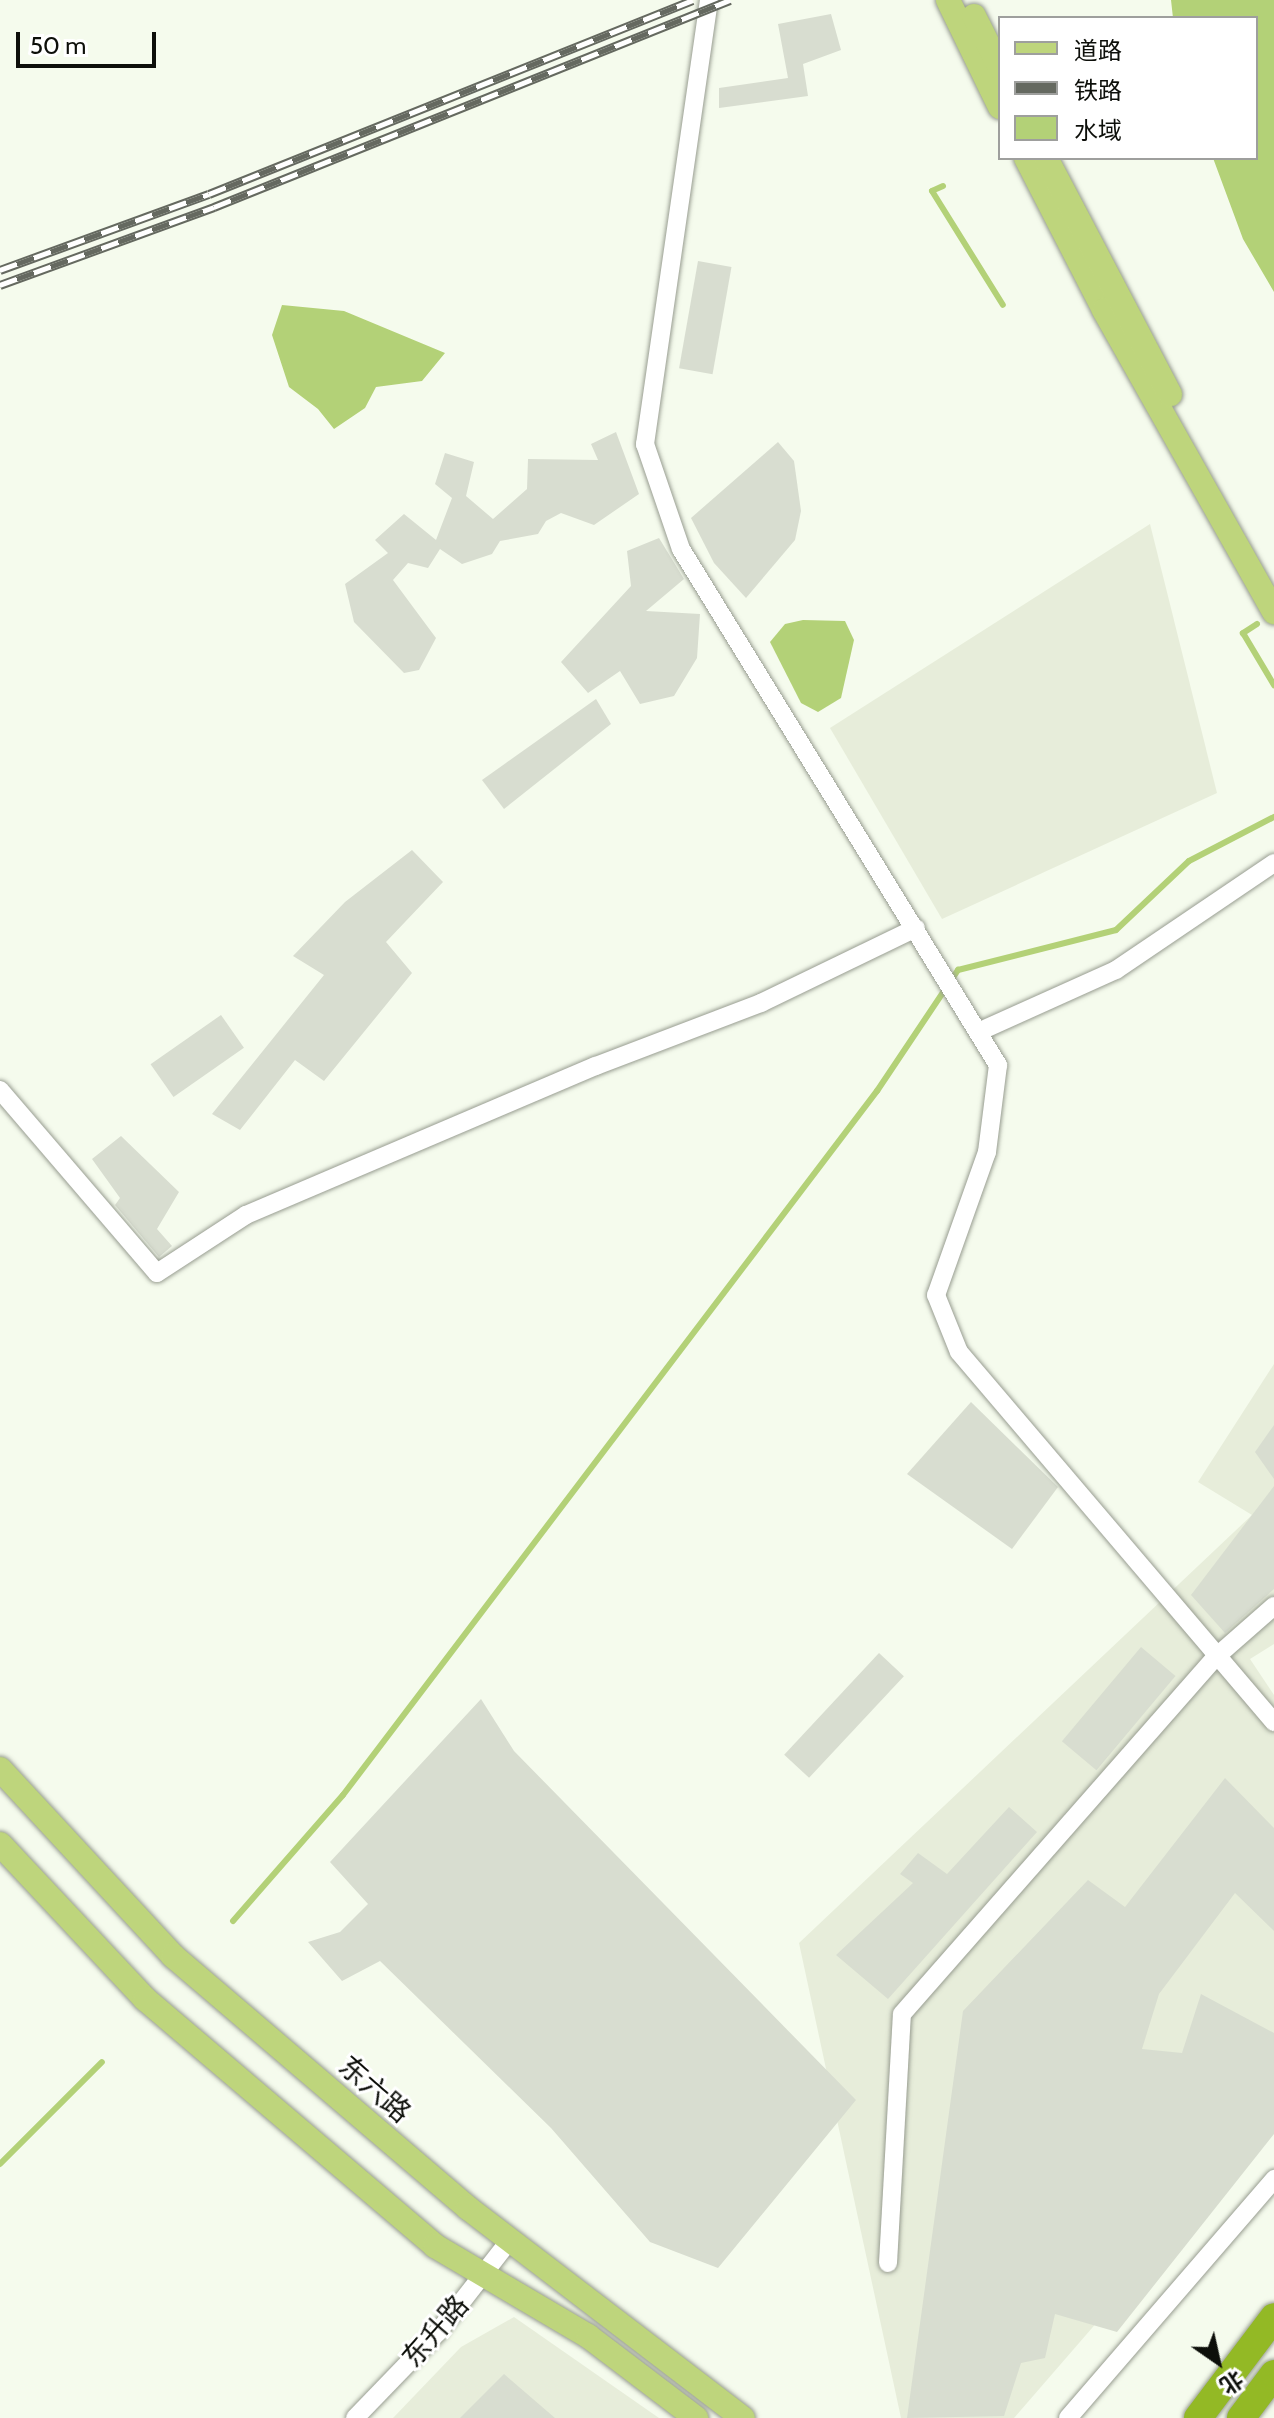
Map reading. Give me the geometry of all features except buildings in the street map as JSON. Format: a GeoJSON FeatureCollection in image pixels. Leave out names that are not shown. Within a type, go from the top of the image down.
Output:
{"type":"FeatureCollection","features":[{"type":"Feature","properties":{"kind":"highway"},"geometry":{"type":"LineString","coordinates":[[1198,2418],[1274,2317]]}},
{"type":"Feature","properties":{"kind":"highway"},"geometry":{"type":"LineString","coordinates":[[1241,2418],[1274,2374]]}},
{"type":"Feature","properties":{"kind":"main road"},"geometry":{"type":"LineString","coordinates":[[948,0],[998,103]]}},
{"type":"Feature","properties":{"kind":"main road"},"geometry":{"type":"LineString","coordinates":[[966,0],[998,64]]}},
{"type":"Feature","properties":{"kind":"main road"},"geometry":{"type":"LineString","coordinates":[[1027,160],[1104,310],[1274,612]]}},
{"type":"Feature","properties":{"kind":"main road"},"geometry":{"type":"LineString","coordinates":[[1047,160],[1274,586]]}},
{"type":"Feature","properties":{"kind":"main road","name":"东六路"},"geometry":{"type":"LineString","coordinates":[[0,1769],[173,1956],[510,2240],[743,2418]]}},
{"type":"Feature","properties":{"kind":"main road"},"geometry":{"type":"LineString","coordinates":[[0,1844],[145,1999],[435,2246],[588,2336],[696,2418]]}},
{"type":"Feature","properties":{"kind":"street"},"geometry":{"type":"LineString","coordinates":[[709,0],[645,444],[681,549],[998,1065],[987,1152],[936,1295],[959,1352],[1274,1722]]}},
{"type":"Feature","properties":{"kind":"street"},"geometry":{"type":"LineString","coordinates":[[978,1032],[1116,970],[1274,863]]}},
{"type":"Feature","properties":{"kind":"street"},"geometry":{"type":"LineString","coordinates":[[0,1090],[157,1273],[246,1215],[582,1072],[761,1003],[916,928]]}},
{"type":"Feature","properties":{"kind":"street"},"geometry":{"type":"LineString","coordinates":[[888,2263],[902,2014],[1217,1656],[1274,1606]]}},
{"type":"Feature","properties":{"kind":"street"},"geometry":{"type":"LineString","coordinates":[[1068,2418],[1274,2179]]}},
{"type":"Feature","properties":{"kind":"street","name":"东升路"},"geometry":{"type":"LineString","coordinates":[[355,2418],[438,2332],[510,2240]]}},
{"type":"Feature","properties":{"kind":"shaded area"},"geometry":{"type":"Polygon","coordinates":[[[1150,524],[1217,793],[942,919],[830,728],[1150,524]]]}},
{"type":"Feature","properties":{"kind":"shaded area"},"geometry":{"type":"Polygon","coordinates":[[[1274,1364],[1274,1644],[1250,1659],[1274,1695],[1274,2118],[1014,2418],[901,2418],[799,1943],[1252,1515],[1198,1482],[1274,1364]]]}},
{"type":"Feature","properties":{"kind":"shaded area"},"geometry":{"type":"Polygon","coordinates":[[[514,2317],[659,2418],[393,2418],[461,2347],[514,2317]]]}},
{"type":"Feature","properties":{"kind":"water"},"geometry":{"type":"Polygon","coordinates":[[[1171,0],[1274,0],[1274,292],[1243,239],[1214,160],[1258,160],[1258,16],[1173,16],[1171,0]]]}},
{"type":"Feature","properties":{"kind":"water"},"geometry":{"type":"Polygon","coordinates":[[[282,305],[344,311],[445,353],[422,381],[376,387],[365,408],[334,429],[318,409],[289,387],[272,335],[282,305]]]}},
{"type":"Feature","properties":{"kind":"water"},"geometry":{"type":"Polygon","coordinates":[[[803,620],[845,621],[854,640],[841,698],[818,712],[801,703],[770,642],[785,624],[803,620]]]}},
{"type":"Feature","properties":{"kind":"waterway"},"geometry":{"type":"LineString","coordinates":[[943,186],[932,191],[1003,305]]}},
{"type":"Feature","properties":{"kind":"waterway"},"geometry":{"type":"LineString","coordinates":[[1257,624],[1243,633],[1274,685]]}},
{"type":"Feature","properties":{"kind":"waterway"},"geometry":{"type":"LineString","coordinates":[[233,1921],[343,1795],[877,1091],[958,970],[1116,930],[1189,861],[1274,817]]}},
{"type":"Feature","properties":{"kind":"waterway"},"geometry":{"type":"LineString","coordinates":[[0,2164],[102,2062]]}},
{"type":"Feature","properties":{"kind":"railway"},"geometry":{"type":"LineString","coordinates":[[0,270],[209,194],[693,0]]}},
{"type":"Feature","properties":{"kind":"railway"},"geometry":{"type":"LineString","coordinates":[[0,285],[214,207],[730,0]]}}]}
